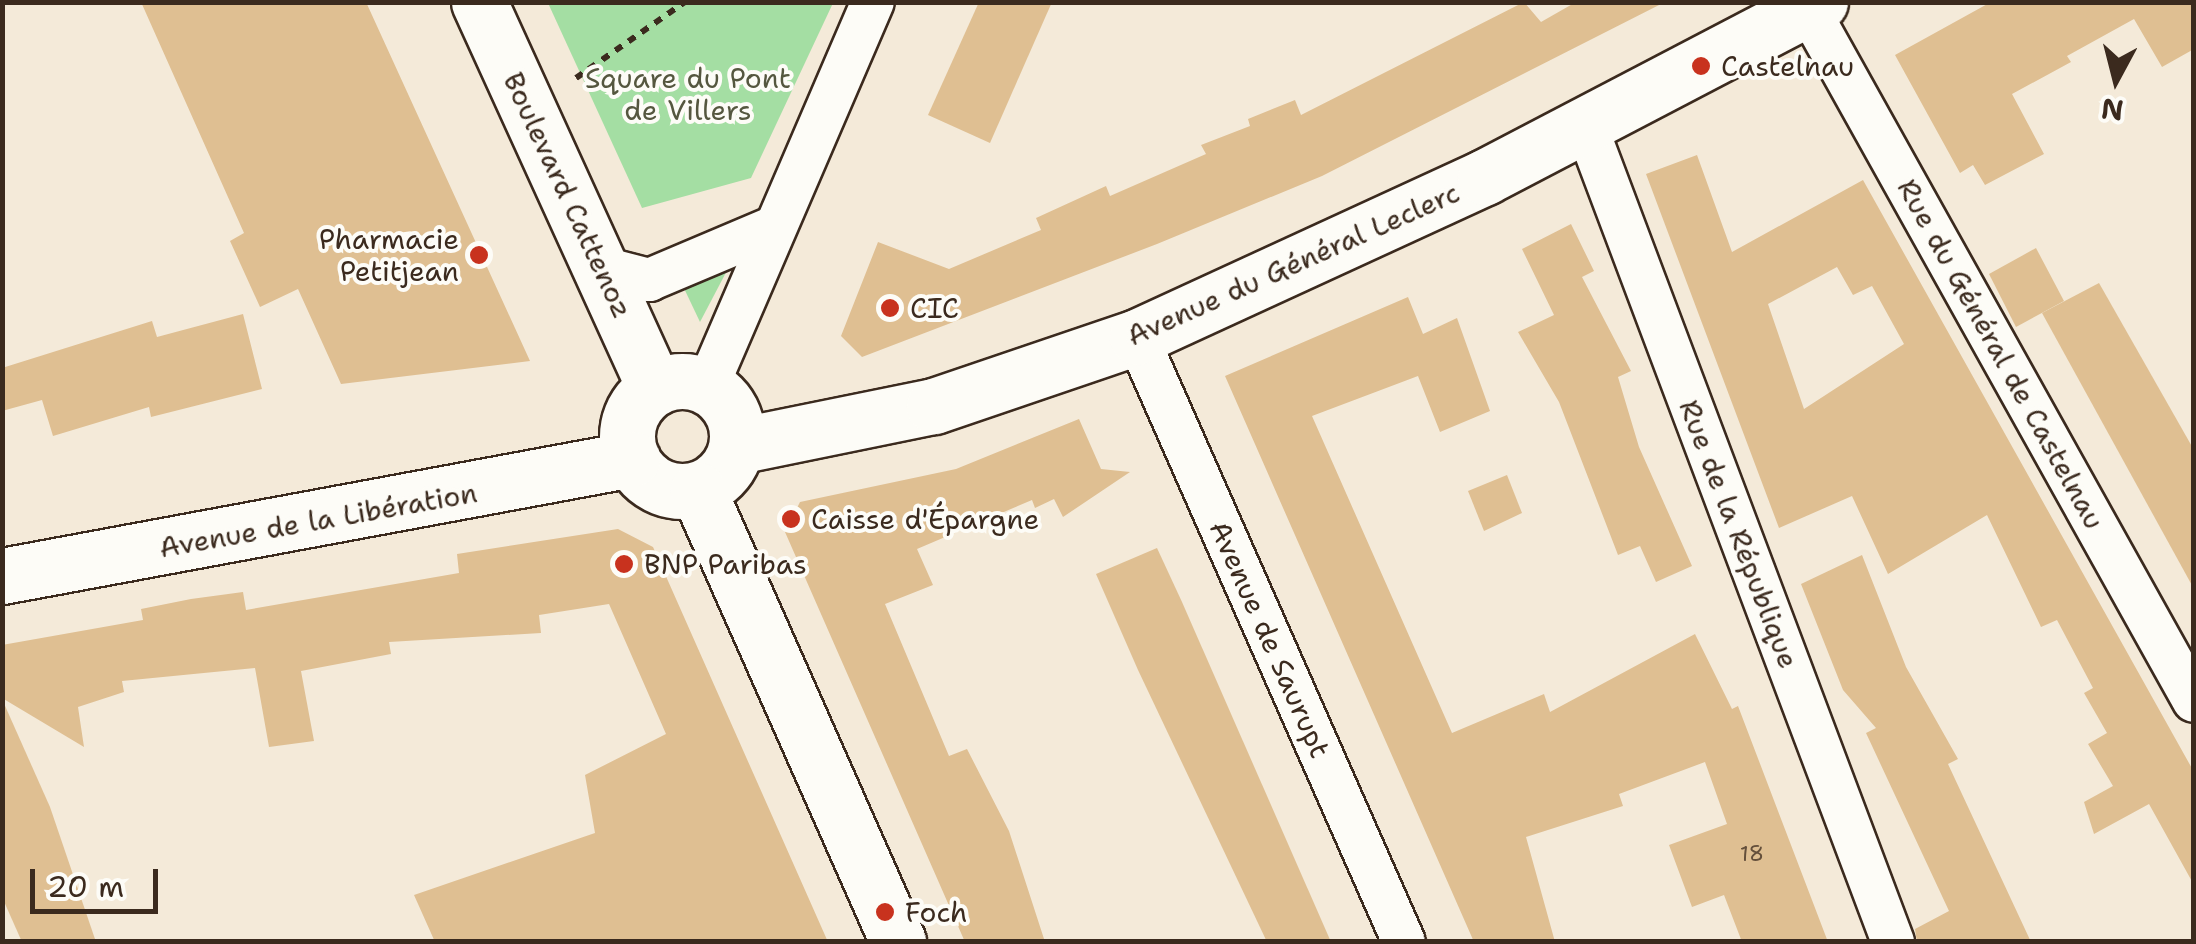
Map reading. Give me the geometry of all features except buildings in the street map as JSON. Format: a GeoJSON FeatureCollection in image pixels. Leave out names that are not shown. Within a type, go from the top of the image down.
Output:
{"type":"FeatureCollection","features":[{"type":"Feature","properties":{"kind":"main road","name":"Boulevard Cattenoz"},"geometry":{"type":"LineString","coordinates":[[479,2],[603,268],[681,388]]}},
{"type":"Feature","properties":{"kind":"main road","name":"Avenue du Général Leclerc"},"geometry":{"type":"LineString","coordinates":[[736,446],[934,406],[1137,337],[1586,126],[1814,6]]}},
{"type":"Feature","properties":{"kind":"main road"},"geometry":{"type":"LineString","coordinates":[[681,388],[732,412],[736,446],[723,473],[698,490],[666,490],[632,459],[630,418],[681,388]]}},
{"type":"Feature","properties":{"kind":"main road","name":"Avenue de la Libération"},"geometry":{"type":"LineString","coordinates":[[2,576],[632,459]]}},
{"type":"Feature","properties":{"kind":"main road"},"geometry":{"type":"LineString","coordinates":[[698,490],[898,942]]}},
{"type":"Feature","properties":{"kind":"street"},"geometry":{"type":"LineString","coordinates":[[681,388],[772,228],[873,2]]}},
{"type":"Feature","properties":{"kind":"street","name":"Rue du Général de Castelnau"},"geometry":{"type":"LineString","coordinates":[[1814,6],[2194,700]]}},
{"type":"Feature","properties":{"kind":"street","name":"Rue de la République"},"geometry":{"type":"LineString","coordinates":[[1586,126],[1893,942]]}},
{"type":"Feature","properties":{"kind":"street"},"geometry":{"type":"LineString","coordinates":[[603,268],[649,280],[772,228]]}},
{"type":"Feature","properties":{"kind":"street","name":"Avenue de Saurupt"},"geometry":{"type":"LineString","coordinates":[[1137,337],[1404,942]]}},
{"type":"Feature","properties":{"kind":"path"},"geometry":{"type":"LineString","coordinates":[[576,78],[685,2]]}},
{"type":"Feature","properties":{"kind":"green space","name":"Square du Pont de Villers"},"geometry":{"type":"Polygon","coordinates":[[[548,3],[833,3],[751,178],[642,208],[548,3]]]}},
{"type":"Feature","properties":{"kind":"green space"},"geometry":{"type":"Polygon","coordinates":[[[732,261],[700,322],[681,282],[732,261]]]}},
{"type":"Feature","properties":{"kind":"place","name":"Castelnau"},"geometry":{"type":"Point","coordinates":[1701,66]}},
{"type":"Feature","properties":{"kind":"place","name":"Pharmacie Petitjean"},"geometry":{"type":"Point","coordinates":[479,255]}},
{"type":"Feature","properties":{"kind":"place","name":"CIC"},"geometry":{"type":"Point","coordinates":[890,308]}},
{"type":"Feature","properties":{"kind":"place","name":"Caisse d'Épargne"},"geometry":{"type":"Point","coordinates":[791,519]}},
{"type":"Feature","properties":{"kind":"place","name":"BNP Paribas"},"geometry":{"type":"Point","coordinates":[624,564]}},
{"type":"Feature","properties":{"kind":"place","name":"Foch"},"geometry":{"type":"Point","coordinates":[885,912]}}]}
